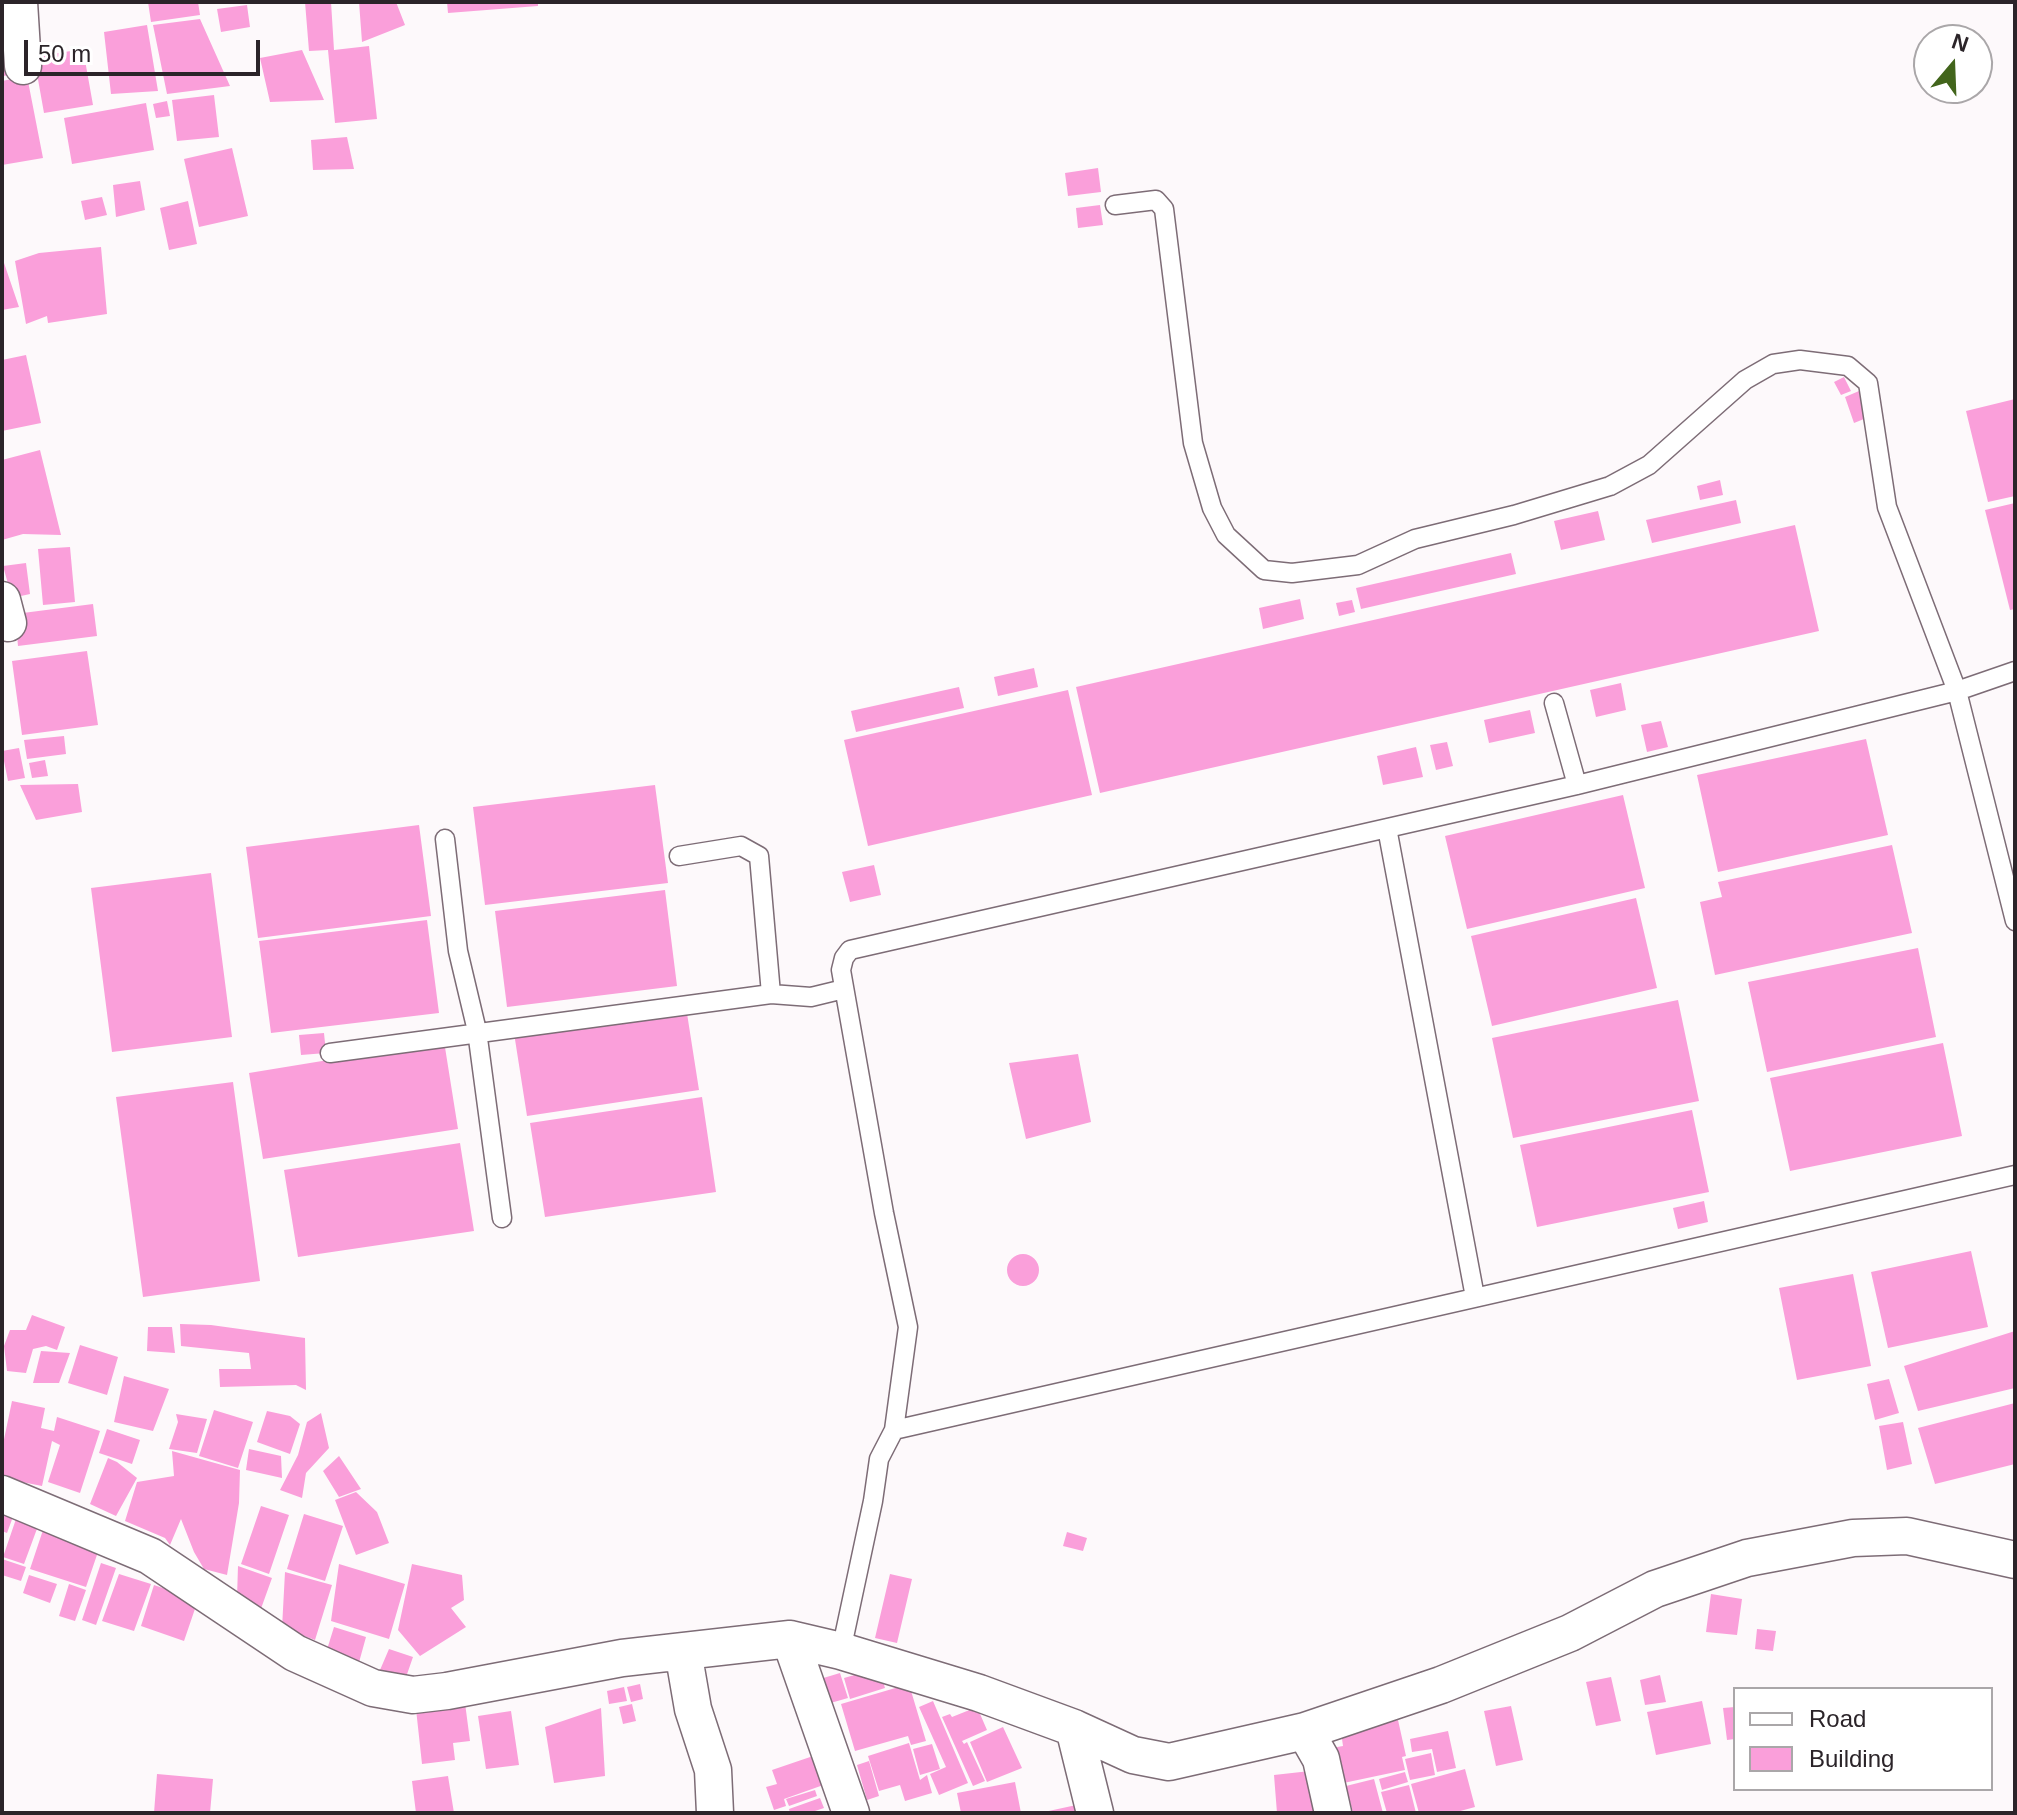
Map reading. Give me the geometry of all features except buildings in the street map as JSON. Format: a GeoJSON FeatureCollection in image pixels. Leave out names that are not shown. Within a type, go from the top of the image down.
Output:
{"type":"FeatureCollection","features":[{"type":"Feature","properties":{"kind":"street"},"geometry":{"type":"LineString","coordinates":[[19,2],[23,66]]}},
{"type":"Feature","properties":{"kind":"street"},"geometry":{"type":"LineString","coordinates":[[2,1494],[150,1556],[295,1653],[373,1688],[413,1695],[622,1658],[790,1639],[841,1651],[979,1693],[1074,1728],[1133,1755],[1169,1762],[1305,1731],[1441,1685],[1570,1633],[1655,1589],[1747,1558],[1853,1538],[1907,1536],[2015,1560]]}},
{"type":"Feature","properties":{"kind":"street"},"geometry":{"type":"LineString","coordinates":[[790,1639],[851,1813]]}},
{"type":"Feature","properties":{"kind":"street"},"geometry":{"type":"LineString","coordinates":[[683,1651],[693,1709],[713,1770],[715,1813]]}},
{"type":"Feature","properties":{"kind":"street"},"geometry":{"type":"LineString","coordinates":[[1074,1728],[1095,1813]]}},
{"type":"Feature","properties":{"kind":"street"},"geometry":{"type":"LineString","coordinates":[[1305,1731],[1321,1759],[1333,1813]]}},
{"type":"Feature","properties":{"kind":"lane"},"geometry":{"type":"LineString","coordinates":[[1115,205],[1156,200],[1164,209],[1193,443],[1212,508],[1226,535],[1264,570],[1292,573],[1358,565],[1415,539],[1514,515],[1610,486],[1649,465],[1745,380],[1773,364],[1800,360],[1848,366],[1868,383],[1887,507],[1957,691],[2015,921]]}},
{"type":"Feature","properties":{"kind":"lane"},"geometry":{"type":"LineString","coordinates":[[841,1651],[879,1459],[894,1430],[908,1327],[884,1213],[841,970],[850,950],[1577,785],[1957,691],[2015,671]]}},
{"type":"Feature","properties":{"kind":"lane"},"geometry":{"type":"LineString","coordinates":[[1554,703],[1577,785]]}},
{"type":"Feature","properties":{"kind":"lane"},"geometry":{"type":"LineString","coordinates":[[1387,828],[1475,1297]]}},
{"type":"Feature","properties":{"kind":"lane"},"geometry":{"type":"LineString","coordinates":[[445,839],[458,951],[477,1031],[502,1218]]}},
{"type":"Feature","properties":{"kind":"lane"},"geometry":{"type":"LineString","coordinates":[[679,856],[741,846],[759,856],[771,994]]}},
{"type":"Feature","properties":{"kind":"lane"},"geometry":{"type":"LineString","coordinates":[[330,1053],[771,994],[811,997],[844,989]]}},
{"type":"Feature","properties":{"kind":"lane"},"geometry":{"type":"LineString","coordinates":[[894,1430],[2015,1175]]}}]}
